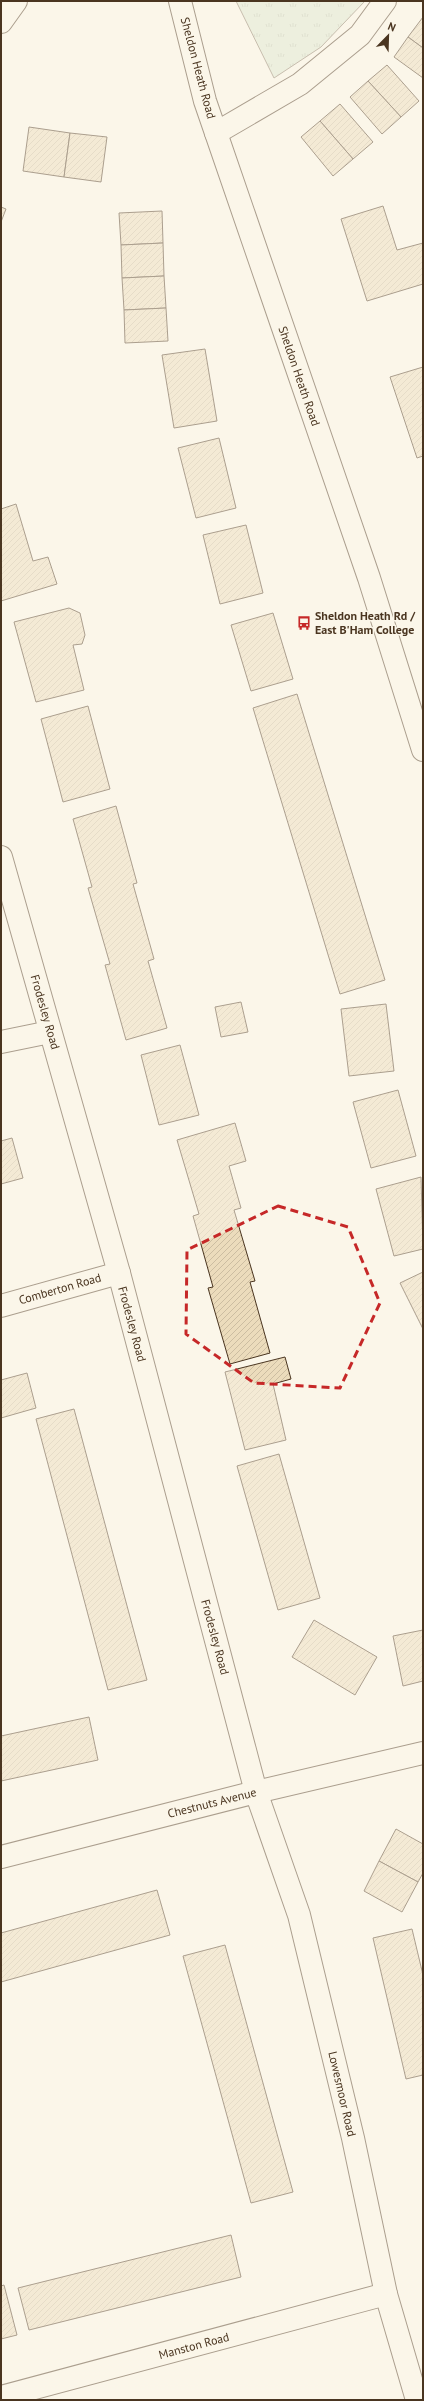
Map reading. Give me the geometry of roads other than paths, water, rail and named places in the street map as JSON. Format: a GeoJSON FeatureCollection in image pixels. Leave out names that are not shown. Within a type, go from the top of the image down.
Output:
{"type":"FeatureCollection","features":[{"type":"Feature","properties":{"kind":"street"},"geometry":{"type":"LineString","coordinates":[[1,22],[16,1]]}},
{"type":"Feature","properties":{"kind":"street","name":"Sheldon Heath Road"},"geometry":{"type":"LineString","coordinates":[[180,1],[205,101],[366,571],[423,750]]}},
{"type":"Feature","properties":{"kind":"street"},"geometry":{"type":"LineString","coordinates":[[216,133],[300,84],[360,35],[385,1]]}},
{"type":"Feature","properties":{"kind":"street","name":"Frodesley Road"},"geometry":{"type":"LineString","coordinates":[[1,858],[119,1273],[256,1792]]}},
{"type":"Feature","properties":{"kind":"street"},"geometry":{"type":"LineString","coordinates":[[1,1042],[50,1032]]}},
{"type":"Feature","properties":{"kind":"street","name":"Comberton Road"},"geometry":{"type":"LineString","coordinates":[[1,1306],[119,1273]]}},
{"type":"Feature","properties":{"kind":"street","name":"Chestnuts Avenue"},"geometry":{"type":"LineString","coordinates":[[1,1857],[256,1792],[423,1753]]}},
{"type":"Feature","properties":{"kind":"street","name":"Lowesmoor Road"},"geometry":{"type":"LineString","coordinates":[[256,1792],[299,1915],[351,2131],[386,2294],[417,2400]]}},
{"type":"Feature","properties":{"kind":"street","name":"Manston Road"},"geometry":{"type":"LineString","coordinates":[[1,2397],[386,2294]]}},
{"type":"Feature","properties":{"kind":"place","name":"Sheldon Heath Rd / East B'Ham College"},"geometry":{"type":"Point","coordinates":[304,623]}}]}
